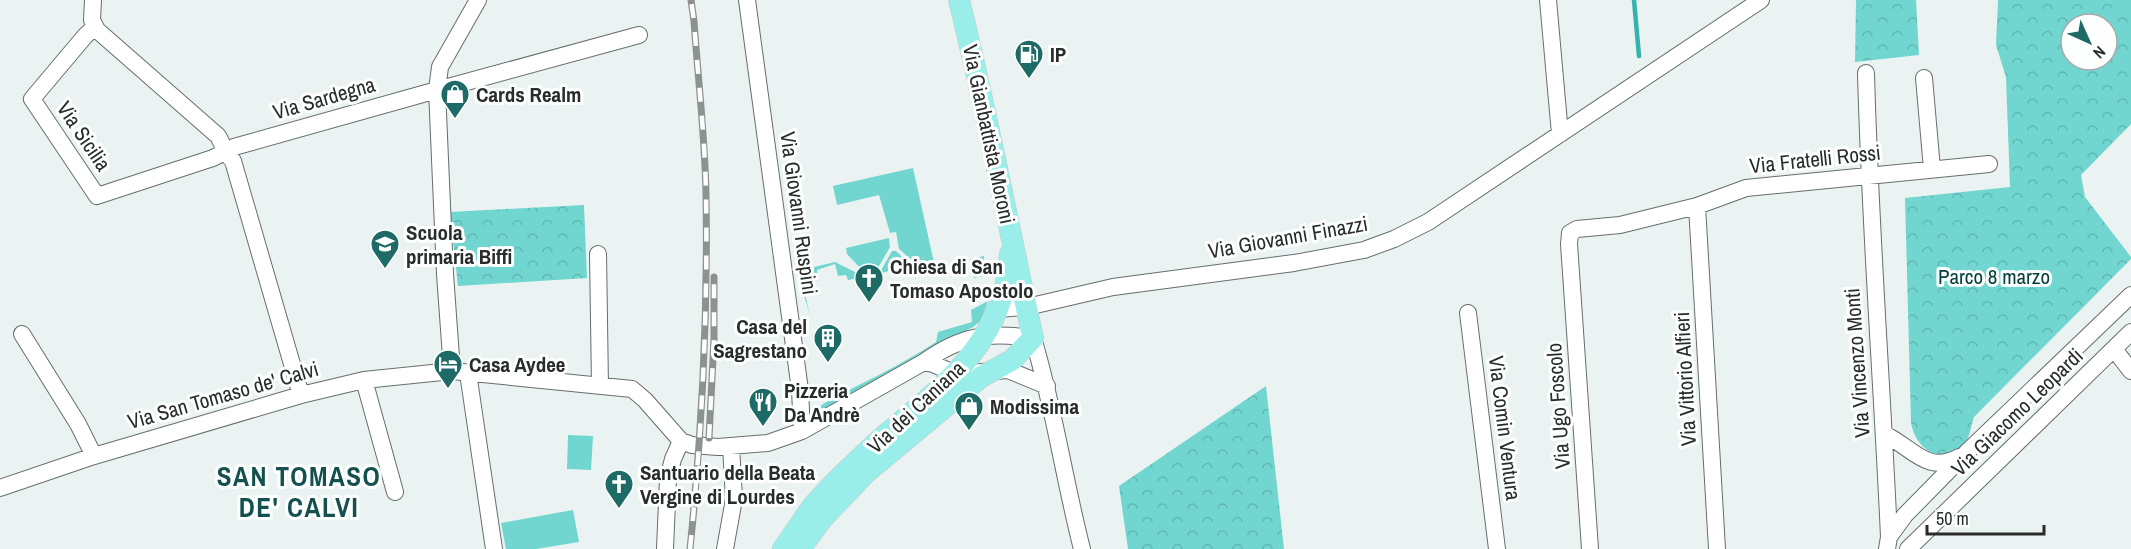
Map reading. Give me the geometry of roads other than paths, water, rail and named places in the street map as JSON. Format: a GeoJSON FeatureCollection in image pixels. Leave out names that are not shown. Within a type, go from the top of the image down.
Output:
{"type":"FeatureCollection","features":[{"type":"Feature","properties":{"kind":"main road","name":"Via Gianbattista Moroni"},"geometry":{"type":"LineString","coordinates":[[959,0],[991,133],[1033,338]]}},
{"type":"Feature","properties":{"kind":"main road","name":"Via dei Caniana"},"geometry":{"type":"LineString","coordinates":[[783,549],[812,507],[829,489],[878,442],[956,374],[985,336],[1004,290],[1012,244]]}},
{"type":"Feature","properties":{"kind":"main road","name":"Via dei Caniana"},"geometry":{"type":"LineString","coordinates":[[800,549],[822,519],[867,472],[981,377],[1012,360],[1033,338]]}},
{"type":"Feature","properties":{"kind":"street"},"geometry":{"type":"LineString","coordinates":[[93,0],[92,20],[95,27],[218,136],[223,144],[224,152],[233,161],[301,395]]}},
{"type":"Feature","properties":{"kind":"street"},"geometry":{"type":"LineString","coordinates":[[478,0],[440,67],[437,90],[445,274],[460,372],[494,549]]}},
{"type":"Feature","properties":{"kind":"street","name":"Via Giovanni Ruspini"},"geometry":{"type":"LineString","coordinates":[[747,0],[798,379],[802,431]]}},
{"type":"Feature","properties":{"kind":"street"},"geometry":{"type":"LineString","coordinates":[[1548,0],[1560,134]]}},
{"type":"Feature","properties":{"kind":"street","name":"Via Giovanni Finazzi"},"geometry":{"type":"LineString","coordinates":[[997,309],[1026,307],[1113,287],[1294,263],[1364,250],[1394,238],[1428,222],[1761,0]]}},
{"type":"Feature","properties":{"kind":"street","name":"Via Sicilia"},"geometry":{"type":"LineString","coordinates":[[95,27],[32,99],[97,196],[213,158],[224,152]]}},
{"type":"Feature","properties":{"kind":"street","name":"Via Sardegna"},"geometry":{"type":"LineString","coordinates":[[224,152],[234,147],[639,35]]}},
{"type":"Feature","properties":{"kind":"street","name":"Via Vincenzo Monti"},"geometry":{"type":"LineString","coordinates":[[1866,73],[1888,543]]}},
{"type":"Feature","properties":{"kind":"street"},"geometry":{"type":"LineString","coordinates":[[1924,78],[1932,169]]}},
{"type":"Feature","properties":{"kind":"street","name":"Via Fratelli Rossi"},"geometry":{"type":"LineString","coordinates":[[1570,259],[1569,235],[1572,231],[1620,225],[1697,206],[1746,188],[1989,164]]}},
{"type":"Feature","properties":{"kind":"street","name":"Via Vittorio Alfieri"},"geometry":{"type":"LineString","coordinates":[[1697,206],[1717,549]]}},
{"type":"Feature","properties":{"kind":"street"},"geometry":{"type":"LineString","coordinates":[[598,254],[600,386]]}},
{"type":"Feature","properties":{"kind":"street","name":"Via Ugo Foscolo"},"geometry":{"type":"LineString","coordinates":[[1570,259],[1590,549]]}},
{"type":"Feature","properties":{"kind":"street","name":"Via Giacomo Leopardi"},"geometry":{"type":"LineString","coordinates":[[1888,543],[1905,515],[1965,453],[2131,295]]}},
{"type":"Feature","properties":{"kind":"street","name":"Via Comin Ventura"},"geometry":{"type":"LineString","coordinates":[[1468,313],[1497,549]]}},
{"type":"Feature","properties":{"kind":"street","name":"Via Giacomo Leopardi"},"geometry":{"type":"LineString","coordinates":[[1908,549],[2131,332]]}},
{"type":"Feature","properties":{"kind":"street"},"geometry":{"type":"LineString","coordinates":[[22,334],[78,424],[94,456]]}},
{"type":"Feature","properties":{"kind":"street"},"geometry":{"type":"LineString","coordinates":[[665,549],[668,479],[681,441],[692,445],[718,447],[768,442],[802,431],[939,352],[966,339],[1012,335],[1033,338]]}},
{"type":"Feature","properties":{"kind":"street","name":"Via Gianbattista Moroni"},"geometry":{"type":"LineString","coordinates":[[1033,338],[1047,386],[1082,549]]}},
{"type":"Feature","properties":{"kind":"street"},"geometry":{"type":"LineString","coordinates":[[2114,349],[2131,371]]}},
{"type":"Feature","properties":{"kind":"street"},"geometry":{"type":"LineString","coordinates":[[924,362],[956,374],[994,369]]}},
{"type":"Feature","properties":{"kind":"street","name":"Via dei Caniana"},"geometry":{"type":"LineString","coordinates":[[994,369],[1017,372],[1047,386]]}},
{"type":"Feature","properties":{"kind":"street","name":"Via San Tomaso de' Calvi"},"geometry":{"type":"LineString","coordinates":[[0,489],[94,456],[301,395],[364,380],[460,372],[632,389],[645,400],[681,441]]}},
{"type":"Feature","properties":{"kind":"street"},"geometry":{"type":"LineString","coordinates":[[364,380],[395,492]]}},
{"type":"Feature","properties":{"kind":"street","name":"Via Giacomo Leopardi"},"geometry":{"type":"LineString","coordinates":[[1884,434],[1930,462],[1942,464],[1965,453]]}},
{"type":"Feature","properties":{"kind":"street"},"geometry":{"type":"LineString","coordinates":[[725,549],[734,499],[731,446]]}},
{"type":"Feature","properties":{"kind":"waterway"},"geometry":{"type":"LineString","coordinates":[[1634,0],[1639,56]]}},
{"type":"Feature","properties":{"kind":"railway"},"geometry":{"type":"LineString","coordinates":[[690,549],[698,460],[706,283],[704,151],[691,0]]}},
{"type":"Feature","properties":{"kind":"railway"},"geometry":{"type":"LineString","coordinates":[[709,438],[714,339],[714,277]]}},
{"type":"Feature","properties":{"kind":"place","name":"IP"},"geometry":{"type":"Point","coordinates":[1029,80]}},
{"type":"Feature","properties":{"kind":"place","name":"Cards Realm"},"geometry":{"type":"Point","coordinates":[455,120]}},
{"type":"Feature","properties":{"kind":"place","name":"Scuola primaria Biffi"},"geometry":{"type":"Point","coordinates":[385,270]}},
{"type":"Feature","properties":{"kind":"place","name":"Chiesa di San Tomaso Apostolo"},"geometry":{"type":"Point","coordinates":[869,304]}},
{"type":"Feature","properties":{"kind":"place","name":"Casa del Sagrestano"},"geometry":{"type":"Point","coordinates":[828,364]}},
{"type":"Feature","properties":{"kind":"place","name":"Casa Aydee"},"geometry":{"type":"Point","coordinates":[448,390]}},
{"type":"Feature","properties":{"kind":"place","name":"Pizzeria Da Andrè"},"geometry":{"type":"Point","coordinates":[763,428]}},
{"type":"Feature","properties":{"kind":"place","name":"Modissima"},"geometry":{"type":"Point","coordinates":[969,432]}},
{"type":"Feature","properties":{"kind":"place","name":"Santuario della Beata Vergine di Lourdes"},"geometry":{"type":"Point","coordinates":[619,510]}},
{"type":"Feature","properties":{"kind":"district","name":"SAN TOMASO DE' CALVI"},"geometry":{"type":"Point","coordinates":[299,492]}},
{"type":"Feature","properties":{"kind":"park label","name":"Parco 8 marzo"},"geometry":{"type":"Point","coordinates":[1994,276]}}]}
